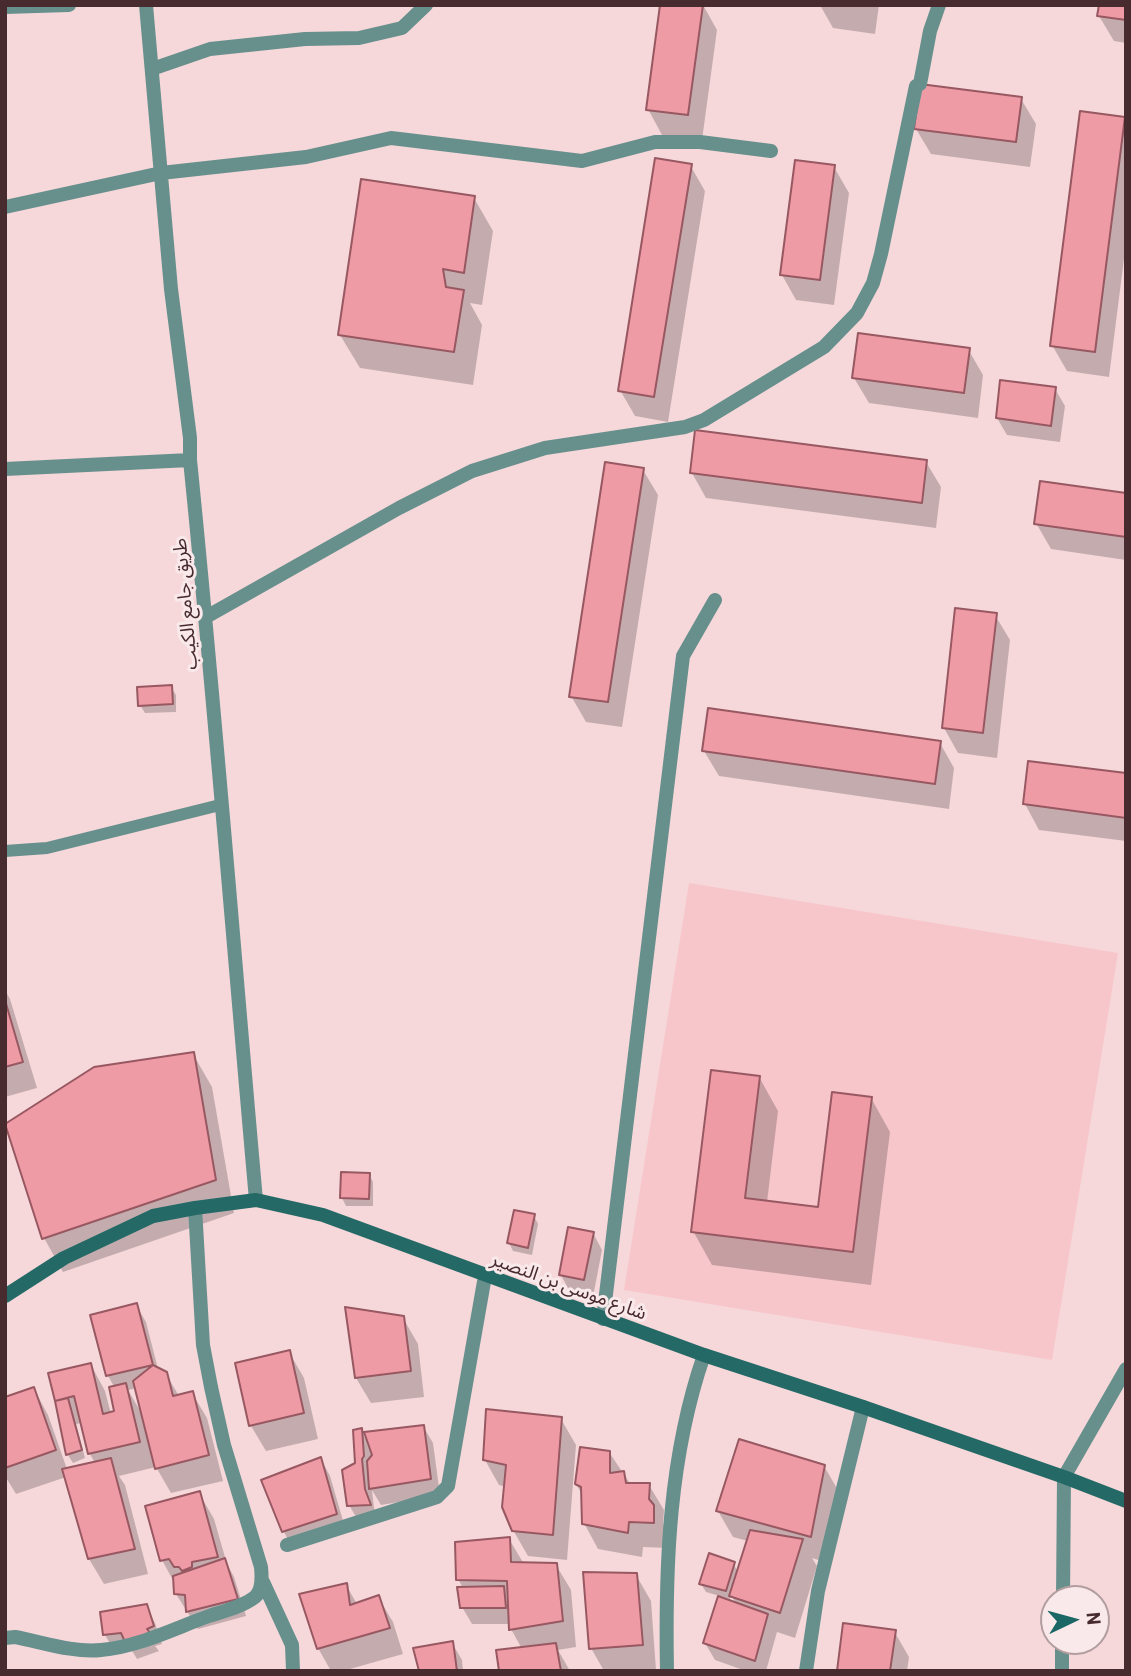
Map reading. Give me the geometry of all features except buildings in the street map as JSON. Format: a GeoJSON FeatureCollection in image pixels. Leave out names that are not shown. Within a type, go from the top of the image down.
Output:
{"type":"FeatureCollection","features":[{"type":"Feature","properties":{"kind":"street"},"geometry":{"type":"LineString","coordinates":[[5,7],[69,5]]}},
{"type":"Feature","properties":{"kind":"street","name":"طريق جامع الكيب"},"geometry":{"type":"LineString","coordinates":[[146,5],[171,289],[190,438],[256,1200]]}},
{"type":"Feature","properties":{"kind":"street"},"geometry":{"type":"LineString","coordinates":[[152,69],[210,49],[305,39],[359,38],[402,28],[426,5]]}},
{"type":"Feature","properties":{"kind":"street"},"geometry":{"type":"LineString","coordinates":[[206,617],[399,508],[472,471],[545,448],[685,427],[715,413],[824,347],[857,313],[873,283],[915,86],[920,84],[930,31],[939,5]]}},
{"type":"Feature","properties":{"kind":"street"},"geometry":{"type":"LineString","coordinates":[[5,207],[161,173],[306,157],[391,138],[582,161],[655,142],[700,142],[771,151]]}},
{"type":"Feature","properties":{"kind":"street"},"geometry":{"type":"LineString","coordinates":[[5,469],[190,460]]}},
{"type":"Feature","properties":{"kind":"street"},"geometry":{"type":"LineString","coordinates":[[603,1319],[683,656],[715,600]]}},
{"type":"Feature","properties":{"kind":"street","name":"شارع موسى بن النصير"},"geometry":{"type":"LineString","coordinates":[[5,1296],[64,1258],[153,1216],[256,1200],[323,1215],[704,1355],[863,1407],[1126,1501]]}},
{"type":"Feature","properties":{"kind":"street"},"geometry":{"type":"LineString","coordinates":[[195,1208],[203,1345],[211,1387],[224,1445],[261,1567],[263,1582],[292,1645],[293,1671]]}},
{"type":"Feature","properties":{"kind":"street"},"geometry":{"type":"LineString","coordinates":[[287,1545],[437,1497],[448,1486],[485,1276]]}},
{"type":"Feature","properties":{"kind":"street"},"geometry":{"type":"LineString","coordinates":[[667,1671],[668,1559],[673,1495],[687,1411],[704,1355]]}},
{"type":"Feature","properties":{"kind":"street"},"geometry":{"type":"LineString","coordinates":[[1063,1585],[1064,1477],[1126,1370]]}},
{"type":"Feature","properties":{"kind":"street"},"geometry":{"type":"LineString","coordinates":[[806,1671],[818,1591],[863,1407]]}},
{"type":"Feature","properties":{"kind":"street"},"geometry":{"type":"LineString","coordinates":[[5,1638],[15,1637],[79,1650],[100,1651],[126,1646],[243,1603],[257,1596],[263,1582]]}},
{"type":"Feature","properties":{"kind":"lane"},"geometry":{"type":"LineString","coordinates":[[5,851],[47,848],[220,805]]}},
{"type":"Feature","properties":{"kind":"shaded area"},"geometry":{"type":"Polygon","coordinates":[[[689,883],[1118,953],[1052,1360],[624,1290],[689,883]]]}}]}
